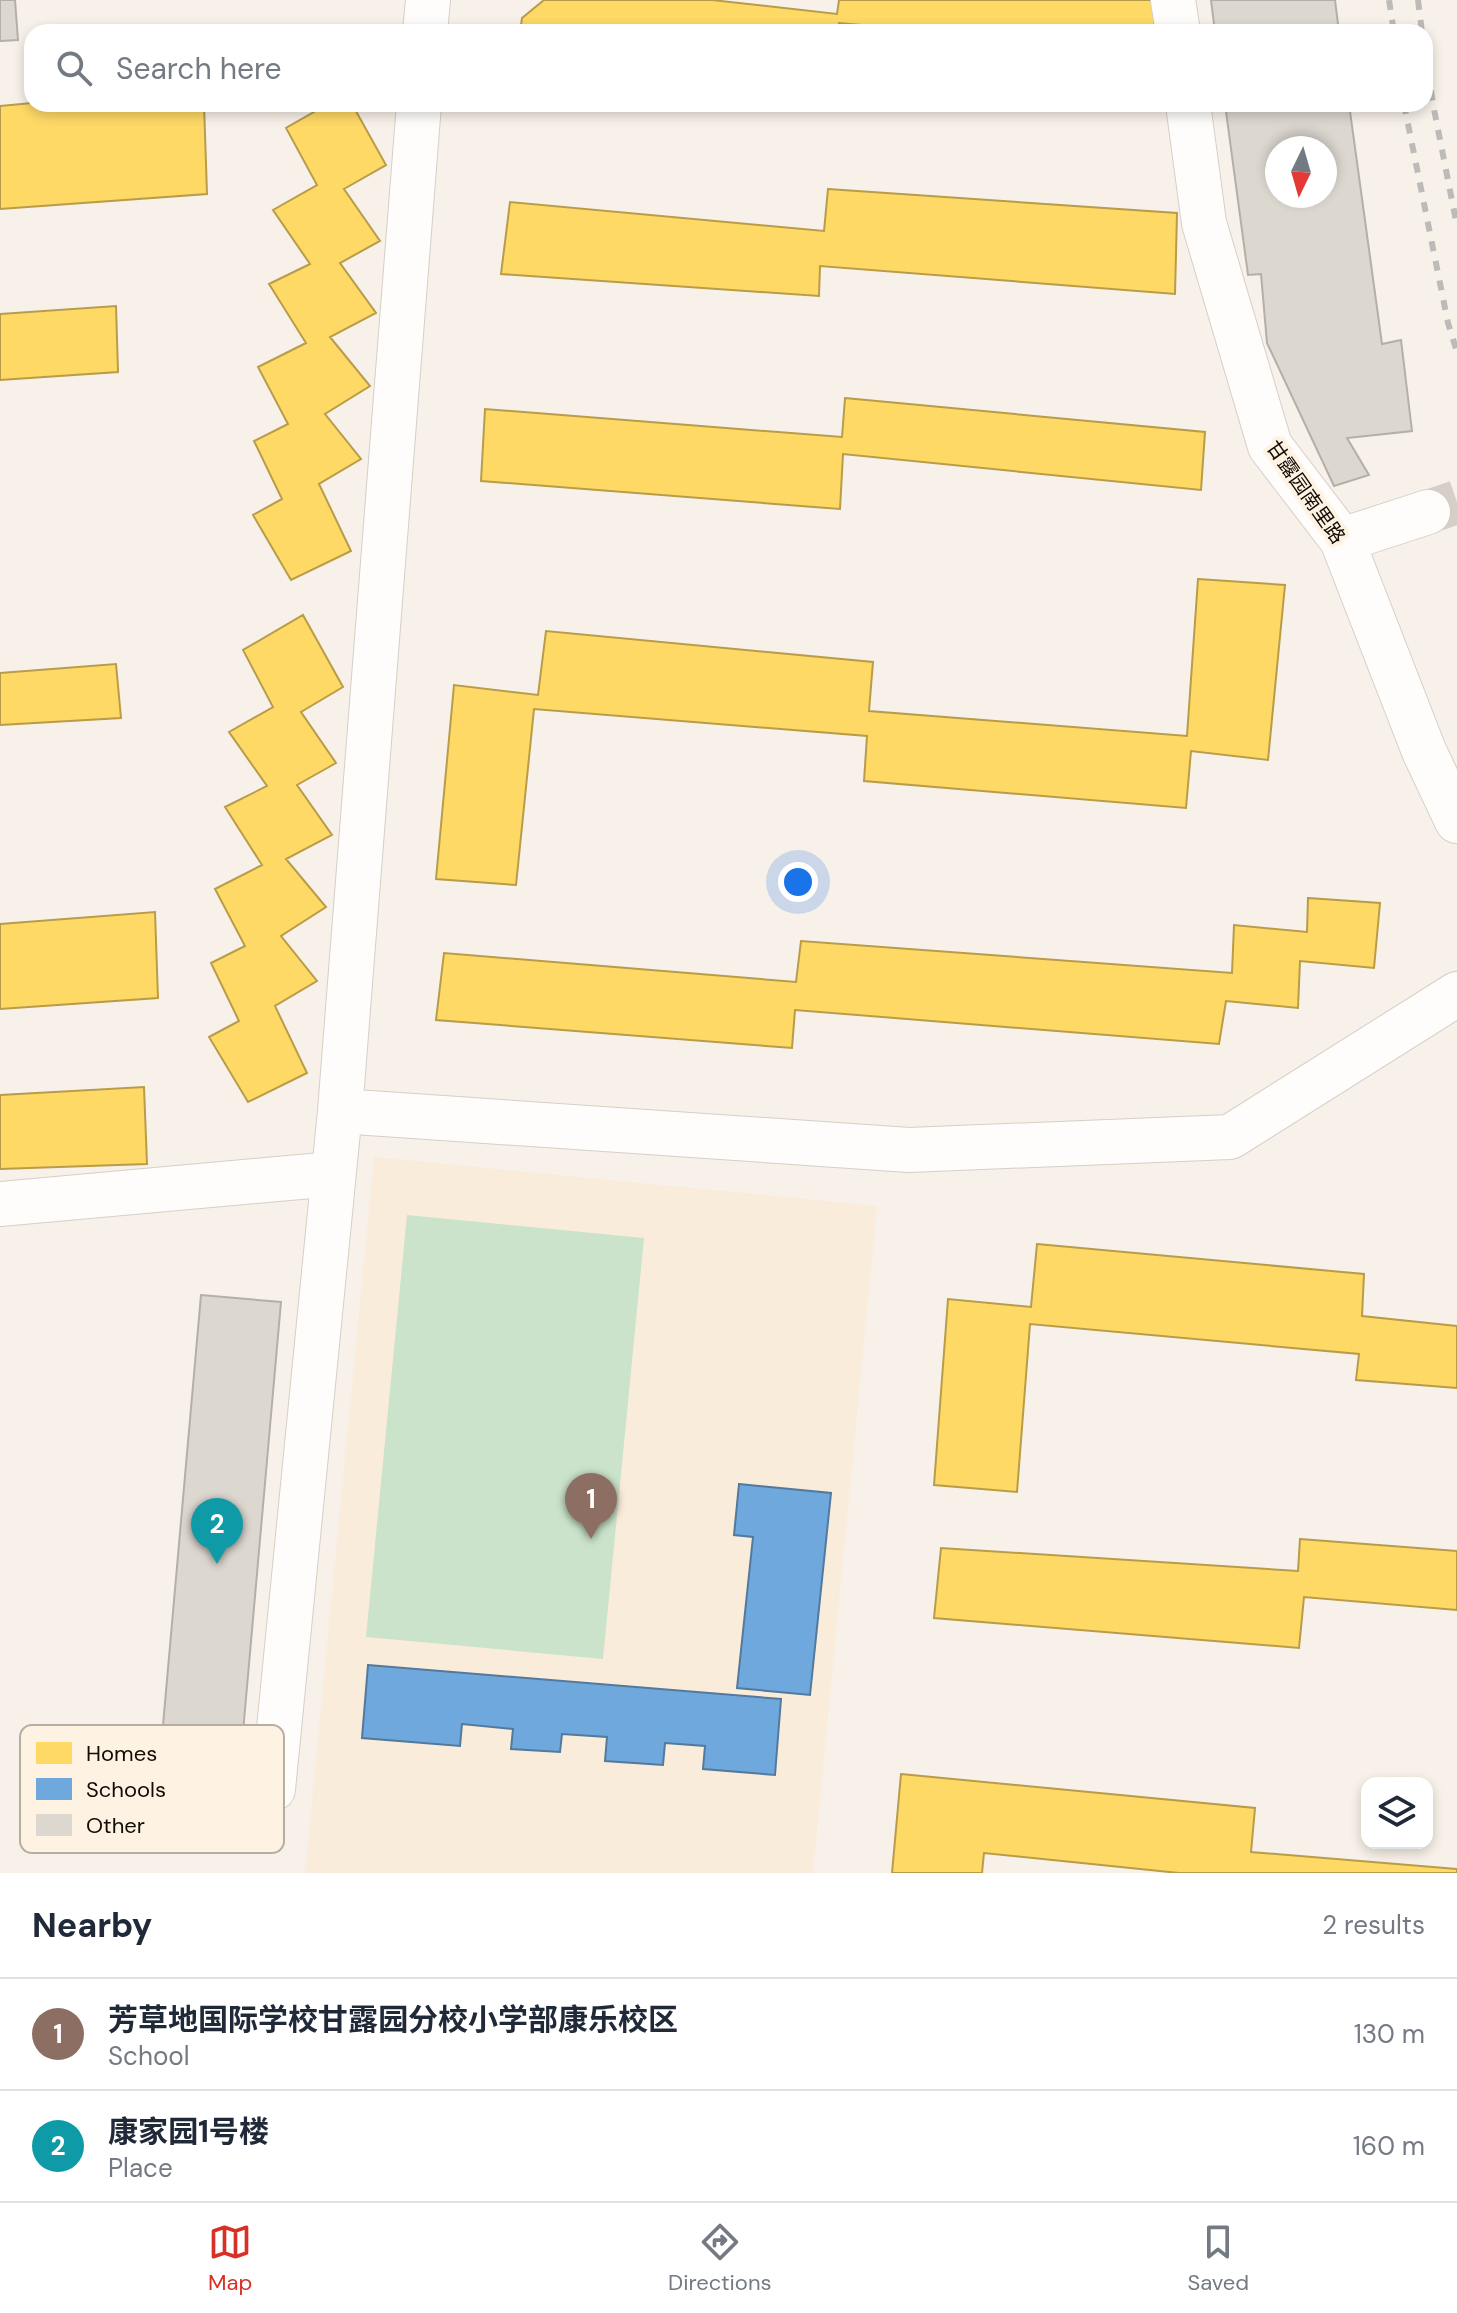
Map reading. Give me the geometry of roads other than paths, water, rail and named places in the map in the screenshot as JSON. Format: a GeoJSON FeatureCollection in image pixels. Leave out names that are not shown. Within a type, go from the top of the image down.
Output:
{"type":"FeatureCollection","features":[{"type":"Feature","properties":{"kind":"street"},"geometry":{"type":"LineString","coordinates":[[426,24],[428,0]]}},
{"type":"Feature","properties":{"kind":"street"},"geometry":{"type":"LineString","coordinates":[[1173,0],[1177,24]]}},
{"type":"Feature","properties":{"kind":"street"},"geometry":{"type":"LineString","coordinates":[[279,1725],[340,1111],[418,112]]}},
{"type":"Feature","properties":{"kind":"street","name":"甘露园南里路"},"geometry":{"type":"LineString","coordinates":[[1189,112],[1204,223],[1270,446],[1342,540],[1424,751],[1457,821]]}},
{"type":"Feature","properties":{"kind":"street"},"geometry":{"type":"LineString","coordinates":[[1342,540],[1428,512]]}},
{"type":"Feature","properties":{"kind":"street"},"geometry":{"type":"LineString","coordinates":[[340,1111],[909,1150],[1230,1137],[1457,994]]}},
{"type":"Feature","properties":{"kind":"street"},"geometry":{"type":"LineString","coordinates":[[0,1204],[333,1174]]}},
{"type":"Feature","properties":{"kind":"tunnel"},"geometry":{"type":"LineString","coordinates":[[1428,512],[1457,502]]}},
{"type":"Feature","properties":{"kind":"railway"},"geometry":{"type":"LineString","coordinates":[[1389,0],[1393,24]]}},
{"type":"Feature","properties":{"kind":"railway"},"geometry":{"type":"LineString","coordinates":[[1418,0],[1421,24]]}},
{"type":"Feature","properties":{"kind":"railway"},"geometry":{"type":"LineString","coordinates":[[1433,104],[1457,226]]}},
{"type":"Feature","properties":{"kind":"railway"},"geometry":{"type":"LineString","coordinates":[[1406,112],[1448,323],[1457,352]]}},
{"type":"Feature","properties":{"kind":"place","name":"芳草地国际学校甘露园分校小学部康乐校区"},"geometry":{"type":"Point","coordinates":[591,1539]}},
{"type":"Feature","properties":{"kind":"place","name":"康家园1号楼"},"geometry":{"type":"Point","coordinates":[217,1564]}}]}
